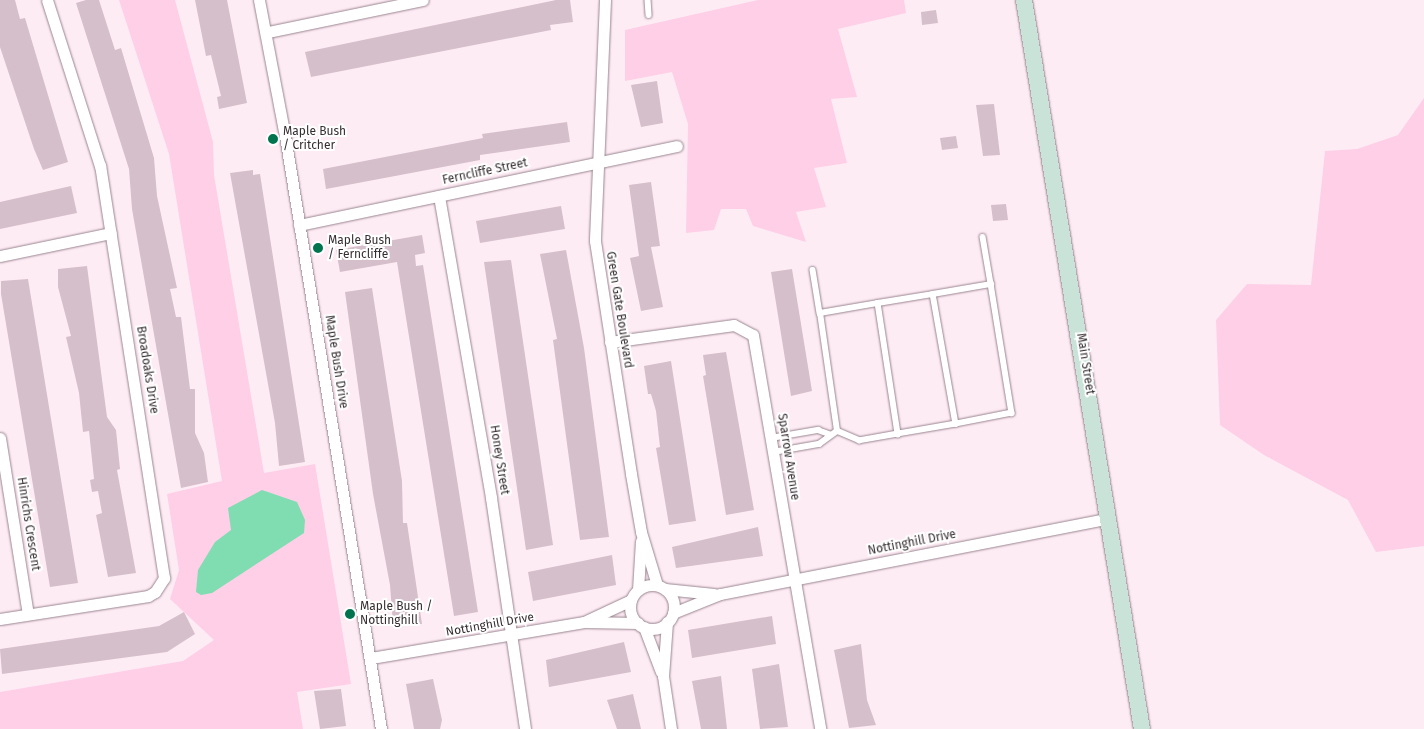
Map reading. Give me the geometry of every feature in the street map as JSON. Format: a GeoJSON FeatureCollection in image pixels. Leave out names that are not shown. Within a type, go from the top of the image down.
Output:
{"type":"FeatureCollection","features":[{"type":"Feature","properties":{"kind":"main road","name":"Main Street"},"geometry":{"type":"LineString","coordinates":[[1024,0],[1110,518],[1142,729]]}},
{"type":"Feature","properties":{"kind":"street","name":"Broadoaks Drive"},"geometry":{"type":"LineString","coordinates":[[0,619],[148,596],[155,592],[164,578],[100,166],[47,0]]}},
{"type":"Feature","properties":{"kind":"street","name":"Maple Bush Drive"},"geometry":{"type":"LineString","coordinates":[[259,0],[268,32],[381,729]]}},
{"type":"Feature","properties":{"kind":"street"},"geometry":{"type":"LineString","coordinates":[[268,32],[423,0]]}},
{"type":"Feature","properties":{"kind":"street","name":"Green Gate Boulevard"},"geometry":{"type":"LineString","coordinates":[[605,0],[595,241],[641,532],[661,587]]}},
{"type":"Feature","properties":{"kind":"street","name":"Ferncliffe Street"},"geometry":{"type":"LineString","coordinates":[[299,225],[677,146]]}},
{"type":"Feature","properties":{"kind":"street","name":"Honey Street"},"geometry":{"type":"LineString","coordinates":[[440,196],[513,634],[525,729]]}},
{"type":"Feature","properties":{"kind":"street"},"geometry":{"type":"LineString","coordinates":[[0,256],[111,233]]}},
{"type":"Feature","properties":{"kind":"street","name":"Sparrow Avenue"},"geometry":{"type":"LineString","coordinates":[[610,342],[720,326],[745,328],[758,347],[773,452],[820,729]]}},
{"type":"Feature","properties":{"kind":"street","name":"Hinrichs Crescent"},"geometry":{"type":"LineString","coordinates":[[0,438],[28,614]]}},
{"type":"Feature","properties":{"kind":"street","name":"Nottinghill Drive"},"geometry":{"type":"LineString","coordinates":[[661,587],[678,593],[720,594],[1110,518]]}},
{"type":"Feature","properties":{"kind":"street","name":"Green Gate Boulevard"},"geometry":{"type":"LineString","coordinates":[[635,595],[641,532]]}},
{"type":"Feature","properties":{"kind":"street"},"geometry":{"type":"LineString","coordinates":[[663,676],[673,600],[661,587],[635,595],[631,612],[641,625],[663,676],[671,729]]}},
{"type":"Feature","properties":{"kind":"street","name":"Nottinghill Drive"},"geometry":{"type":"LineString","coordinates":[[670,618],[720,594]]}},
{"type":"Feature","properties":{"kind":"street","name":"Nottinghill Drive"},"geometry":{"type":"LineString","coordinates":[[584,622],[635,595]]}},
{"type":"Feature","properties":{"kind":"street"},"geometry":{"type":"LineString","coordinates":[[641,625],[656,628],[670,618]]}},
{"type":"Feature","properties":{"kind":"street","name":"Nottinghill Drive"},"geometry":{"type":"LineString","coordinates":[[371,658],[584,622],[641,625]]}},
{"type":"Feature","properties":{"kind":"lane"},"geometry":{"type":"LineString","coordinates":[[648,0],[649,15]]}},
{"type":"Feature","properties":{"kind":"lane"},"geometry":{"type":"LineString","coordinates":[[773,452],[819,444],[829,434],[837,431],[860,441],[1012,413],[983,237]]}},
{"type":"Feature","properties":{"kind":"lane"},"geometry":{"type":"LineString","coordinates":[[812,270],[837,431]]}},
{"type":"Feature","properties":{"kind":"lane"},"geometry":{"type":"LineString","coordinates":[[820,313],[991,284]]}},
{"type":"Feature","properties":{"kind":"lane"},"geometry":{"type":"LineString","coordinates":[[932,294],[956,424]]}},
{"type":"Feature","properties":{"kind":"lane"},"geometry":{"type":"LineString","coordinates":[[878,304],[898,434]]}},
{"type":"Feature","properties":{"kind":"lane"},"geometry":{"type":"LineString","coordinates":[[771,438],[818,430],[829,434]]}},
{"type":"Feature","properties":{"kind":"shaded area"},"geometry":{"type":"Polygon","coordinates":[[[119,0],[175,0],[213,142],[214,175],[264,473],[315,464],[351,684],[297,692],[303,729],[0,729],[0,692],[183,661],[214,640],[170,599],[179,570],[167,494],[222,481],[169,154],[119,0]]]}},
{"type":"Feature","properties":{"kind":"shaded area"},"geometry":{"type":"Polygon","coordinates":[[[758,0],[904,0],[906,13],[838,29],[857,97],[831,99],[847,163],[814,168],[826,207],[796,212],[806,242],[753,226],[746,209],[721,209],[714,230],[686,233],[688,124],[672,72],[625,81],[625,30],[758,0]]]}},
{"type":"Feature","properties":{"kind":"shaded area"},"geometry":{"type":"Polygon","coordinates":[[[1424,98],[1424,546],[1376,552],[1348,500],[1264,455],[1220,425],[1216,320],[1247,284],[1311,285],[1325,151],[1357,149],[1398,135],[1424,98]]]}},
{"type":"Feature","properties":{"kind":"shaded area"},"geometry":{"type":"Polygon","coordinates":[[[262,490],[297,502],[305,520],[304,533],[212,593],[201,595],[196,592],[198,570],[215,542],[231,530],[228,508],[262,490]]]}},
{"type":"Feature","properties":{"kind":"building"},"geometry":{"type":"Polygon","coordinates":[[[0,0],[15,0],[20,19],[25,18],[68,162],[43,170],[34,149],[0,47],[0,0]]]}},
{"type":"Feature","properties":{"kind":"building"},"geometry":{"type":"Polygon","coordinates":[[[86,0],[99,0],[115,50],[121,48],[154,158],[157,196],[177,288],[170,289],[176,317],[181,317],[190,389],[195,389],[195,433],[204,453],[208,482],[181,488],[132,209],[129,169],[76,3],[86,0]]]}},
{"type":"Feature","properties":{"kind":"building"},"geometry":{"type":"Polygon","coordinates":[[[195,0],[227,0],[247,103],[219,109],[217,97],[221,96],[211,55],[206,56],[195,0]]]}},
{"type":"Feature","properties":{"kind":"building"},"geometry":{"type":"Polygon","coordinates":[[[556,0],[570,0],[573,22],[550,25],[551,30],[311,77],[305,52],[556,0]]]}},
{"type":"Feature","properties":{"kind":"building"},"geometry":{"type":"Polygon","coordinates":[[[936,10],[938,23],[922,25],[921,12],[936,10]]]}},
{"type":"Feature","properties":{"kind":"building"},"geometry":{"type":"Polygon","coordinates":[[[657,81],[663,123],[641,127],[631,85],[657,81]]]}},
{"type":"Feature","properties":{"kind":"building"},"geometry":{"type":"Polygon","coordinates":[[[994,104],[1000,155],[983,156],[976,105],[994,104]]]}},
{"type":"Feature","properties":{"kind":"building"},"geometry":{"type":"Polygon","coordinates":[[[567,122],[570,142],[480,155],[480,160],[326,189],[323,169],[483,138],[482,134],[567,122]]]}},
{"type":"Feature","properties":{"kind":"building"},"geometry":{"type":"Polygon","coordinates":[[[956,136],[958,148],[942,150],[940,138],[956,136]]]}},
{"type":"Feature","properties":{"kind":"building"},"geometry":{"type":"Polygon","coordinates":[[[253,170],[253,175],[260,174],[305,462],[279,466],[275,423],[230,173],[253,170]]]}},
{"type":"Feature","properties":{"kind":"building"},"geometry":{"type":"Polygon","coordinates":[[[651,182],[660,246],[651,247],[663,307],[641,311],[630,258],[639,256],[629,185],[651,182]]]}},
{"type":"Feature","properties":{"kind":"building"},"geometry":{"type":"Polygon","coordinates":[[[71,186],[77,213],[0,229],[0,202],[71,186]]]}},
{"type":"Feature","properties":{"kind":"building"},"geometry":{"type":"Polygon","coordinates":[[[1006,204],[1008,220],[993,221],[991,205],[1006,204]]]}},
{"type":"Feature","properties":{"kind":"building"},"geometry":{"type":"Polygon","coordinates":[[[561,206],[565,229],[480,243],[476,221],[561,206]]]}},
{"type":"Feature","properties":{"kind":"building"},"geometry":{"type":"Polygon","coordinates":[[[422,235],[425,253],[415,255],[416,266],[423,265],[478,612],[454,616],[397,262],[340,272],[336,250],[422,235]]]}},
{"type":"Feature","properties":{"kind":"building"},"geometry":{"type":"Polygon","coordinates":[[[566,250],[584,348],[609,537],[580,540],[553,340],[557,339],[540,254],[566,250]]]}},
{"type":"Feature","properties":{"kind":"building"},"geometry":{"type":"Polygon","coordinates":[[[511,260],[553,545],[526,550],[484,262],[511,260]]]}},
{"type":"Feature","properties":{"kind":"building"},"geometry":{"type":"Polygon","coordinates":[[[87,266],[107,417],[116,430],[120,469],[117,470],[136,573],[108,577],[96,515],[102,513],[98,491],[92,492],[90,480],[94,479],[89,431],[83,432],[79,393],[66,337],[71,336],[58,287],[58,269],[87,266]]]}},
{"type":"Feature","properties":{"kind":"building"},"geometry":{"type":"Polygon","coordinates":[[[792,269],[812,391],[791,396],[771,272],[792,269]]]}},
{"type":"Feature","properties":{"kind":"building"},"geometry":{"type":"Polygon","coordinates":[[[28,279],[78,583],[50,587],[1,294],[1,281],[28,279]]]}},
{"type":"Feature","properties":{"kind":"building"},"geometry":{"type":"Polygon","coordinates":[[[372,288],[402,481],[403,523],[407,523],[422,624],[393,625],[390,585],[373,494],[345,292],[372,288]]]}},
{"type":"Feature","properties":{"kind":"building"},"geometry":{"type":"Polygon","coordinates":[[[726,352],[754,510],[726,515],[703,376],[706,375],[703,355],[726,352]]]}},
{"type":"Feature","properties":{"kind":"building"},"geometry":{"type":"Polygon","coordinates":[[[671,361],[696,521],[669,525],[656,448],[660,447],[656,411],[651,394],[648,394],[644,366],[671,361]]]}},
{"type":"Feature","properties":{"kind":"building"},"geometry":{"type":"Polygon","coordinates":[[[758,527],[763,556],[676,568],[672,547],[758,527]]]}},
{"type":"Feature","properties":{"kind":"building"},"geometry":{"type":"Polygon","coordinates":[[[612,555],[616,585],[533,601],[528,572],[612,555]]]}},
{"type":"Feature","properties":{"kind":"building"},"geometry":{"type":"Polygon","coordinates":[[[184,612],[195,634],[167,652],[2,674],[0,649],[159,626],[184,612]]]}},
{"type":"Feature","properties":{"kind":"building"},"geometry":{"type":"Polygon","coordinates":[[[772,616],[776,644],[692,658],[688,630],[772,616]]]}},
{"type":"Feature","properties":{"kind":"building"},"geometry":{"type":"Polygon","coordinates":[[[624,642],[631,672],[549,687],[546,660],[624,642]]]}},
{"type":"Feature","properties":{"kind":"building"},"geometry":{"type":"Polygon","coordinates":[[[861,644],[867,700],[876,725],[849,728],[834,650],[861,644]]]}},
{"type":"Feature","properties":{"kind":"building"},"geometry":{"type":"Polygon","coordinates":[[[779,664],[788,727],[760,729],[752,669],[779,664]]]}},
{"type":"Feature","properties":{"kind":"building"},"geometry":{"type":"Polygon","coordinates":[[[721,676],[727,729],[701,729],[692,681],[721,676]]]}},
{"type":"Feature","properties":{"kind":"building"},"geometry":{"type":"Polygon","coordinates":[[[433,679],[442,720],[440,729],[414,729],[406,684],[433,679]]]}},
{"type":"Feature","properties":{"kind":"building"},"geometry":{"type":"Polygon","coordinates":[[[341,689],[346,726],[320,729],[314,691],[341,689]]]}},
{"type":"Feature","properties":{"kind":"building"},"geometry":{"type":"Polygon","coordinates":[[[633,694],[641,729],[617,729],[607,700],[633,694]]]}},
{"type":"Feature","properties":{"kind":"place","name":"Maple Bush / Critcher"},"geometry":{"type":"Point","coordinates":[273,139]}},
{"type":"Feature","properties":{"kind":"place","name":"Maple Bush / Ferncliffe"},"geometry":{"type":"Point","coordinates":[318,248]}},
{"type":"Feature","properties":{"kind":"place","name":"Maple Bush / Nottinghill"},"geometry":{"type":"Point","coordinates":[350,614]}}]}
